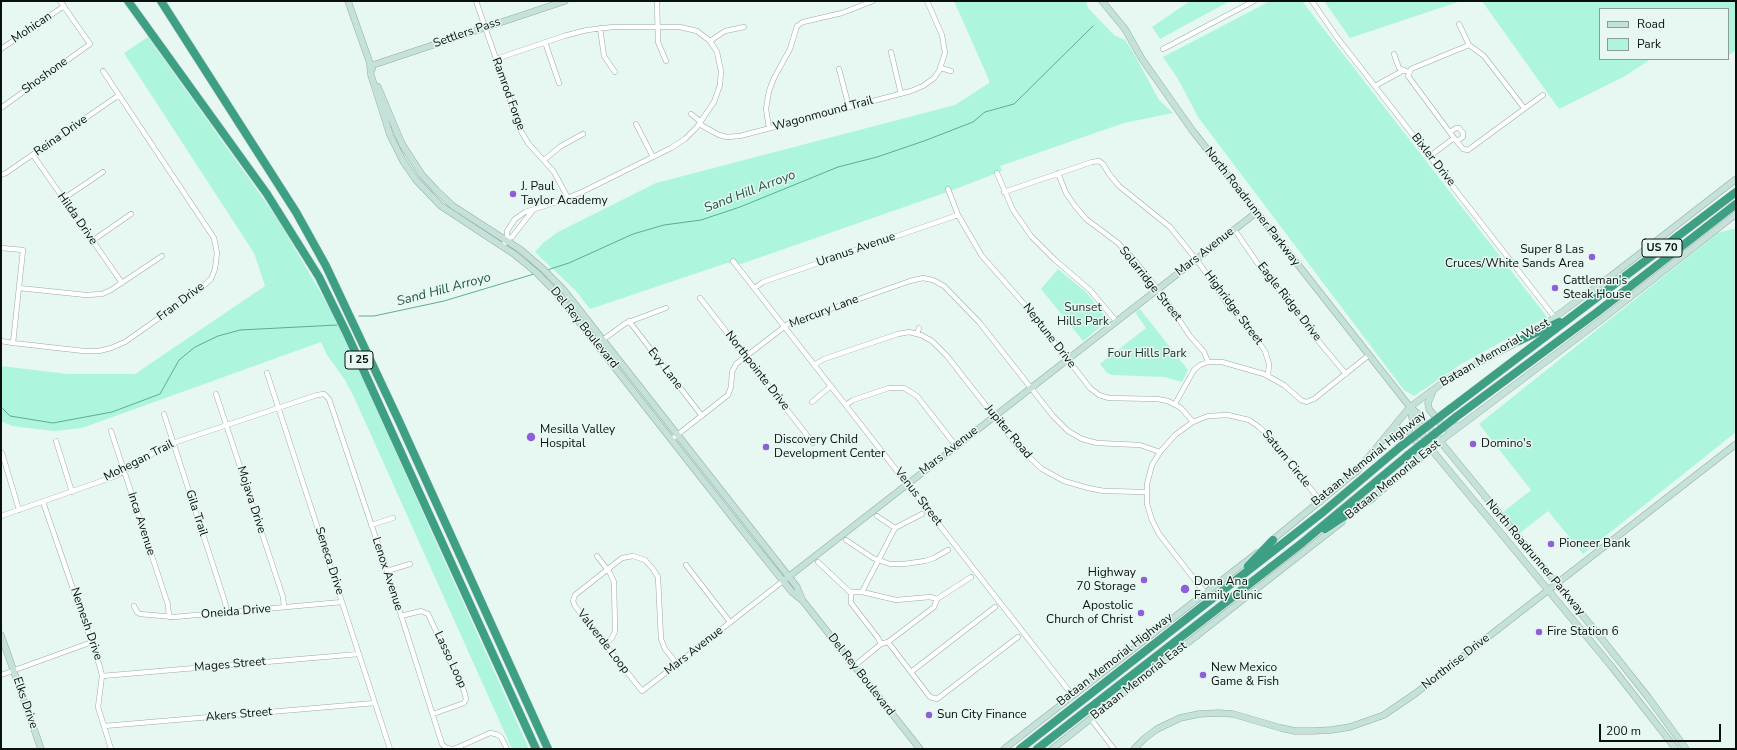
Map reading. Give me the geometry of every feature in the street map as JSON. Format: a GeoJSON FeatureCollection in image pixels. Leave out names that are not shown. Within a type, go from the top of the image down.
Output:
{"type":"FeatureCollection","features":[{"type":"Feature","properties":{"kind":"highway","name":"I 25"},"geometry":{"type":"LineString","coordinates":[[128,1],[267,194],[319,277],[348,334],[536,749]]}},
{"type":"Feature","properties":{"kind":"highway","name":"I 25"},"geometry":{"type":"LineString","coordinates":[[161,1],[293,206],[319,252],[383,386],[548,749]]}},
{"type":"Feature","properties":{"kind":"highway","name":"Bataan Memorial Highway"},"geometry":{"type":"LineString","coordinates":[[1020,749],[1323,512],[1400,447],[1736,192]]}},
{"type":"Feature","properties":{"kind":"highway","name":"Bataan Memorial Highway"},"geometry":{"type":"LineString","coordinates":[[1037,749],[1302,543],[1456,417],[1596,313],[1736,204]]}},
{"type":"Feature","properties":{"kind":"highway"},"geometry":{"type":"LineString","coordinates":[[1519,342],[1576,314]]}},
{"type":"Feature","properties":{"kind":"highway"},"geometry":{"type":"LineString","coordinates":[[1302,543],[1320,533],[1372,498]]}},
{"type":"Feature","properties":{"kind":"highway"},"geometry":{"type":"LineString","coordinates":[[1231,584],[1273,540]]}},
{"type":"Feature","properties":{"kind":"highway"},"geometry":{"type":"LineString","coordinates":[[530,711],[553,749]]}},
{"type":"Feature","properties":{"kind":"main road","name":"Del Rey Boulevard"},"geometry":{"type":"LineString","coordinates":[[348,1],[370,66],[402,144],[422,175],[453,206],[507,239],[532,259],[568,295],[789,576],[797,587],[803,601]]}},
{"type":"Feature","properties":{"kind":"main road","name":"Settlers Pass"},"geometry":{"type":"LineString","coordinates":[[370,66],[565,1]]}},
{"type":"Feature","properties":{"kind":"main road","name":"North Roadrunner Parkway"},"geometry":{"type":"LineString","coordinates":[[1102,1],[1125,29],[1142,59],[1192,130],[1410,407],[1417,413],[1648,697],[1686,749]]}},
{"type":"Feature","properties":{"kind":"main road","name":"Del Rey Boulevard"},"geometry":{"type":"LineString","coordinates":[[370,66],[370,75],[390,135],[411,174],[426,191],[447,210],[514,254],[552,289],[783,581],[792,592],[803,601],[920,749]]}},
{"type":"Feature","properties":{"kind":"main road","name":"Bataan Memorial West"},"geometry":{"type":"LineString","coordinates":[[1004,749],[1321,502],[1358,470],[1410,407],[1449,378],[1519,342],[1555,318],[1736,179]]}},
{"type":"Feature","properties":{"kind":"main road","name":"Mars Avenue"},"geometry":{"type":"LineString","coordinates":[[783,581],[1257,212]]}},
{"type":"Feature","properties":{"kind":"main road","name":"Bataan Memorial East"},"geometry":{"type":"LineString","coordinates":[[1052,749],[1372,498],[1431,449],[1601,320],[1736,214]]}},
{"type":"Feature","properties":{"kind":"main road"},"geometry":{"type":"LineString","coordinates":[[1435,388],[1429,397],[1428,404],[1429,409],[1441,424],[1447,428],[1466,422]]}},
{"type":"Feature","properties":{"kind":"main road","name":"North Roadrunner Parkway"},"geometry":{"type":"LineString","coordinates":[[1410,407],[1412,418],[1431,449],[1550,591],[1676,749]]}},
{"type":"Feature","properties":{"kind":"main road"},"geometry":{"type":"LineString","coordinates":[[661,426],[667,428],[672,434],[678,435],[677,446],[684,448],[696,463],[704,468]]}},
{"type":"Feature","properties":{"kind":"main road"},"geometry":{"type":"LineString","coordinates":[[1383,440],[1396,430],[1405,430],[1410,432],[1419,445],[1420,450],[1419,455],[1412,465]]}},
{"type":"Feature","properties":{"kind":"main road","name":"Northrise Drive"},"geometry":{"type":"LineString","coordinates":[[1134,749],[1157,729],[1180,718],[1199,714],[1219,712],[1233,714],[1295,731],[1330,730],[1368,721],[1384,714],[1407,700],[1550,591],[1575,569],[1736,444]]}},
{"type":"Feature","properties":{"kind":"main road"},"geometry":{"type":"LineString","coordinates":[[1463,487],[1471,481]]}},
{"type":"Feature","properties":{"kind":"main road"},"geometry":{"type":"LineString","coordinates":[[710,488],[716,483]]}},
{"type":"Feature","properties":{"kind":"main road"},"geometry":{"type":"LineString","coordinates":[[717,498],[723,493]]}},
{"type":"Feature","properties":{"kind":"main road"},"geometry":{"type":"LineString","coordinates":[[1478,506],[1486,499]]}},
{"type":"Feature","properties":{"kind":"main road"},"geometry":{"type":"LineString","coordinates":[[1513,546],[1520,540]]}},
{"type":"Feature","properties":{"kind":"main road","name":"Elks Drive"},"geometry":{"type":"LineString","coordinates":[[1,635],[41,749]]}},
{"type":"Feature","properties":{"kind":"street"},"geometry":{"type":"LineString","coordinates":[[60,1],[64,6]]}},
{"type":"Feature","properties":{"kind":"street","name":"Ramrod Forge"},"geometry":{"type":"LineString","coordinates":[[476,1],[521,131],[528,143],[557,176],[568,198]]}},
{"type":"Feature","properties":{"kind":"street"},"geometry":{"type":"LineString","coordinates":[[657,1],[658,45],[666,60]]}},
{"type":"Feature","properties":{"kind":"street"},"geometry":{"type":"LineString","coordinates":[[769,128],[766,109],[769,91],[774,78],[790,49],[797,26],[803,22],[849,11],[873,1]]}},
{"type":"Feature","properties":{"kind":"street"},"geometry":{"type":"LineString","coordinates":[[927,1],[944,42],[944,57],[941,68],[951,71]]}},
{"type":"Feature","properties":{"kind":"street"},"geometry":{"type":"LineString","coordinates":[[1163,49],[1254,1]]}},
{"type":"Feature","properties":{"kind":"street","name":"Bixler Drive"},"geometry":{"type":"LineString","coordinates":[[1312,1],[1336,36],[1555,318]]}},
{"type":"Feature","properties":{"kind":"street","name":"Shoshone"},"geometry":{"type":"LineString","coordinates":[[1,108],[90,44],[64,6]]}},
{"type":"Feature","properties":{"kind":"street","name":"Mohican"},"geometry":{"type":"LineString","coordinates":[[1,49],[64,6]]}},
{"type":"Feature","properties":{"kind":"street"},"geometry":{"type":"LineString","coordinates":[[1459,24],[1469,45],[1484,56],[1524,108]]}},
{"type":"Feature","properties":{"kind":"street"},"geometry":{"type":"LineString","coordinates":[[496,59],[575,33],[600,28],[680,27],[693,29],[710,41],[719,57],[721,66],[721,81],[716,98],[700,123],[681,142],[568,198],[524,212],[515,219],[507,231],[507,239]]}},
{"type":"Feature","properties":{"kind":"street"},"geometry":{"type":"LineString","coordinates":[[710,41],[725,31],[744,27]]}},
{"type":"Feature","properties":{"kind":"street"},"geometry":{"type":"LineString","coordinates":[[600,28],[604,56],[615,72]]}},
{"type":"Feature","properties":{"kind":"street"},"geometry":{"type":"LineString","coordinates":[[545,42],[559,83]]}},
{"type":"Feature","properties":{"kind":"street"},"geometry":{"type":"LineString","coordinates":[[1469,45],[1411,69],[1408,76],[1463,149],[1468,150],[1543,95]]}},
{"type":"Feature","properties":{"kind":"street"},"geometry":{"type":"LineString","coordinates":[[890,52],[901,94]]}},
{"type":"Feature","properties":{"kind":"street"},"geometry":{"type":"LineString","coordinates":[[1394,54],[1399,68],[1409,73]]}},
{"type":"Feature","properties":{"kind":"street"},"geometry":{"type":"LineString","coordinates":[[839,68],[849,107]]}},
{"type":"Feature","properties":{"kind":"street","name":"Wagonmound Trail"},"geometry":{"type":"LineString","coordinates":[[691,114],[700,123],[714,133],[727,136],[740,136],[901,94],[923,86],[934,78],[941,68]]}},
{"type":"Feature","properties":{"kind":"street"},"geometry":{"type":"LineString","coordinates":[[1375,86],[1404,70]]}},
{"type":"Feature","properties":{"kind":"street","name":"Fran Drive"},"geometry":{"type":"LineString","coordinates":[[1,341],[84,351],[99,351],[111,348],[128,340],[199,290],[208,282],[214,272],[217,257],[214,238],[103,72]]}},
{"type":"Feature","properties":{"kind":"street","name":"Reina Drive"},"geometry":{"type":"LineString","coordinates":[[1,175],[33,155],[119,95]]}},
{"type":"Feature","properties":{"kind":"street"},"geometry":{"type":"LineString","coordinates":[[636,124],[653,157]]}},
{"type":"Feature","properties":{"kind":"street"},"geometry":{"type":"LineString","coordinates":[[1430,156],[1463,137],[1463,134],[1459,128],[1456,128],[1450,132]]}},
{"type":"Feature","properties":{"kind":"street"},"geometry":{"type":"LineString","coordinates":[[544,160],[561,146],[583,134]]}},
{"type":"Feature","properties":{"kind":"street","name":"Hilda Drive"},"geometry":{"type":"LineString","coordinates":[[33,155],[122,283]]}},
{"type":"Feature","properties":{"kind":"street","name":"Highridge Street"},"geometry":{"type":"LineString","coordinates":[[1058,174],[1099,160],[1119,186],[1170,227],[1196,259],[1231,310],[1262,346],[1269,362],[1268,376]]}},
{"type":"Feature","properties":{"kind":"street"},"geometry":{"type":"LineString","coordinates":[[63,199],[103,172]]}},
{"type":"Feature","properties":{"kind":"street"},"geometry":{"type":"LineString","coordinates":[[997,173],[1004,192],[1017,217],[1036,242],[1090,290],[1116,321]]}},
{"type":"Feature","properties":{"kind":"street"},"geometry":{"type":"LineString","coordinates":[[1004,192],[1058,174]]}},
{"type":"Feature","properties":{"kind":"street","name":"Solarridge Street"},"geometry":{"type":"LineString","coordinates":[[1058,174],[1066,193],[1079,211],[1121,247],[1157,289],[1190,336],[1204,352],[1208,362]]}},
{"type":"Feature","properties":{"kind":"street","name":"Neptune Drive"},"geometry":{"type":"LineString","coordinates":[[948,189],[958,215],[974,244],[1090,388],[1102,396],[1109,398],[1161,400],[1175,404],[1187,413],[1194,422]]}},
{"type":"Feature","properties":{"kind":"street"},"geometry":{"type":"LineString","coordinates":[[503,246],[507,239],[512,236],[533,210]]}},
{"type":"Feature","properties":{"kind":"street"},"geometry":{"type":"LineString","coordinates":[[92,241],[132,214]]}},
{"type":"Feature","properties":{"kind":"street","name":"Uranus Avenue"},"geometry":{"type":"LineString","coordinates":[[755,288],[763,282],[958,215]]}},
{"type":"Feature","properties":{"kind":"street","name":"Eagle Ridge Drive"},"geometry":{"type":"LineString","coordinates":[[1234,229],[1266,274],[1346,374]]}},
{"type":"Feature","properties":{"kind":"street"},"geometry":{"type":"LineString","coordinates":[[1,248],[23,250],[13,343]]}},
{"type":"Feature","properties":{"kind":"street"},"geometry":{"type":"LineString","coordinates":[[19,288],[94,296],[108,292],[162,256]]}},
{"type":"Feature","properties":{"kind":"street","name":"Venus Street"},"geometry":{"type":"LineString","coordinates":[[733,261],[1073,696]]}},
{"type":"Feature","properties":{"kind":"street"},"geometry":{"type":"LineString","coordinates":[[931,274],[930,279],[946,288],[979,322],[1060,424],[1078,436],[1097,443],[1140,445],[1160,452]]}},
{"type":"Feature","properties":{"kind":"street","name":"Mercury Lane"},"geometry":{"type":"LineString","coordinates":[[672,439],[728,395],[731,387],[732,372],[734,367],[784,326],[794,321],[910,280],[920,278],[930,279]]}},
{"type":"Feature","properties":{"kind":"street","name":"Northpointe Drive"},"geometry":{"type":"LineString","coordinates":[[700,298],[813,443]]}},
{"type":"Feature","properties":{"kind":"street"},"geometry":{"type":"LineString","coordinates":[[597,344],[629,321],[666,308]]}},
{"type":"Feature","properties":{"kind":"street","name":"Evy Lane"},"geometry":{"type":"LineString","coordinates":[[629,321],[702,416]]}},
{"type":"Feature","properties":{"kind":"street"},"geometry":{"type":"LineString","coordinates":[[814,365],[824,359],[898,334],[909,332],[917,334],[919,328]]}},
{"type":"Feature","properties":{"kind":"street","name":"Jupiter Road"},"geometry":{"type":"LineString","coordinates":[[917,334],[929,339],[944,353],[1026,455],[1042,469],[1058,478],[1076,485],[1099,490],[1146,492]]}},
{"type":"Feature","properties":{"kind":"street"},"geometry":{"type":"LineString","coordinates":[[1175,404],[1194,370],[1200,365],[1208,362],[1226,363],[1268,376],[1286,386],[1301,400],[1306,402],[1314,399],[1369,355]]}},
{"type":"Feature","properties":{"kind":"street","name":"Seneca Drive"},"geometry":{"type":"LineString","coordinates":[[267,373],[390,749]]}},
{"type":"Feature","properties":{"kind":"street"},"geometry":{"type":"LineString","coordinates":[[812,402],[832,386]]}},
{"type":"Feature","properties":{"kind":"street"},"geometry":{"type":"LineString","coordinates":[[846,405],[854,400],[889,388],[904,388],[917,396],[956,446]]}},
{"type":"Feature","properties":{"kind":"street","name":"Mojava Drive"},"geometry":{"type":"LineString","coordinates":[[216,394],[283,597],[284,607]]}},
{"type":"Feature","properties":{"kind":"street","name":"Mohegan Trail"},"geometry":{"type":"LineString","coordinates":[[1,516],[116,476],[158,450],[174,443],[226,424],[324,394]]}},
{"type":"Feature","properties":{"kind":"street","name":"Lenox Avenue"},"geometry":{"type":"LineString","coordinates":[[324,394],[329,398],[387,571],[442,744],[446,748],[453,749],[490,733],[501,737],[507,749]]}},
{"type":"Feature","properties":{"kind":"street","name":"Gila Trail"},"geometry":{"type":"LineString","coordinates":[[164,414],[227,612]]}},
{"type":"Feature","properties":{"kind":"street","name":"Saturn Circle"},"geometry":{"type":"LineString","coordinates":[[1205,593],[1155,528],[1149,512],[1146,492],[1150,470],[1160,452],[1172,438],[1194,422],[1204,417],[1220,415],[1236,416],[1253,422],[1269,436],[1321,502]]}},
{"type":"Feature","properties":{"kind":"street","name":"Inca Avenue"},"geometry":{"type":"LineString","coordinates":[[111,431],[168,605],[169,617]]}},
{"type":"Feature","properties":{"kind":"street"},"geometry":{"type":"LineString","coordinates":[[56,441],[72,492]]}},
{"type":"Feature","properties":{"kind":"street"},"geometry":{"type":"LineString","coordinates":[[2,453],[20,510]]}},
{"type":"Feature","properties":{"kind":"street","name":"Nemesh Drive"},"geometry":{"type":"LineString","coordinates":[[43,502],[100,664],[102,676],[98,707],[112,749]]}},
{"type":"Feature","properties":{"kind":"street"},"geometry":{"type":"LineString","coordinates":[[862,592],[895,528],[922,514]]}},
{"type":"Feature","properties":{"kind":"street"},"geometry":{"type":"LineString","coordinates":[[877,516],[895,528]]}},
{"type":"Feature","properties":{"kind":"street"},"geometry":{"type":"LineString","coordinates":[[371,525],[393,518]]}},
{"type":"Feature","properties":{"kind":"street"},"geometry":{"type":"LineString","coordinates":[[846,540],[878,561],[894,564],[909,564],[930,560],[948,550]]}},
{"type":"Feature","properties":{"kind":"street"},"geometry":{"type":"LineString","coordinates":[[597,556],[607,569],[614,582],[615,629],[613,636],[605,644]]}},
{"type":"Feature","properties":{"kind":"street","name":"Valverde Loop"},"geometry":{"type":"LineString","coordinates":[[642,691],[575,606],[573,600],[576,593],[622,558],[630,556],[642,559],[653,569],[658,580],[661,639],[665,648],[677,664]]}},
{"type":"Feature","properties":{"kind":"street"},"geometry":{"type":"LineString","coordinates":[[818,562],[851,593],[851,603],[881,644]]}},
{"type":"Feature","properties":{"kind":"street"},"geometry":{"type":"LineString","coordinates":[[387,571],[410,564]]}},
{"type":"Feature","properties":{"kind":"street"},"geometry":{"type":"LineString","coordinates":[[686,566],[730,622]]}},
{"type":"Feature","properties":{"kind":"street"},"geometry":{"type":"LineString","coordinates":[[854,666],[881,644],[888,642],[934,607],[937,599],[972,578]]}},
{"type":"Feature","properties":{"kind":"street","name":"Mars Avenue"},"geometry":{"type":"LineString","coordinates":[[642,691],[783,581]]}},
{"type":"Feature","properties":{"kind":"street"},"geometry":{"type":"LineString","coordinates":[[851,593],[862,592],[896,600],[930,597],[937,599]]}},
{"type":"Feature","properties":{"kind":"street","name":"Oneida Drive"},"geometry":{"type":"LineString","coordinates":[[134,606],[138,613],[169,617],[342,602]]}},
{"type":"Feature","properties":{"kind":"street"},"geometry":{"type":"LineString","coordinates":[[911,672],[995,607]]}},
{"type":"Feature","properties":{"kind":"street","name":"Lasso Loop"},"geometry":{"type":"LineString","coordinates":[[401,616],[421,611],[428,614],[464,691],[466,699],[464,703],[433,714]]}},
{"type":"Feature","properties":{"kind":"street"},"geometry":{"type":"LineString","coordinates":[[888,642],[930,697],[937,699],[1018,637]]}},
{"type":"Feature","properties":{"kind":"street"},"geometry":{"type":"LineString","coordinates":[[1,674],[92,642]]}},
{"type":"Feature","properties":{"kind":"street","name":"Mages Street"},"geometry":{"type":"LineString","coordinates":[[102,676],[359,654]]}},
{"type":"Feature","properties":{"kind":"street","name":"Akers Street"},"geometry":{"type":"LineString","coordinates":[[104,726],[375,703]]}},
{"type":"Feature","properties":{"kind":"street"},"geometry":{"type":"LineString","coordinates":[[1091,719],[1114,749]]}},
{"type":"Feature","properties":{"kind":"green space"},"geometry":{"type":"Polygon","coordinates":[[[954,1],[1086,1],[1088,8],[1114,35],[1125,40],[1159,100],[1173,113],[1124,123],[1000,166],[1002,171],[953,190],[741,264],[727,263],[590,309],[576,291],[535,252],[543,243],[558,232],[656,183],[955,105],[989,83],[989,80],[954,1]]]}},
{"type":"Feature","properties":{"kind":"green space"},"geometry":{"type":"Polygon","coordinates":[[[1190,1],[1230,1],[1160,39],[1152,27],[1190,1]]]}},
{"type":"Feature","properties":{"kind":"green space"},"geometry":{"type":"Polygon","coordinates":[[[1270,1],[1302,1],[1547,317],[1463,363],[1414,396],[1404,390],[1198,117],[1178,79],[1163,57],[1270,1]]]}},
{"type":"Feature","properties":{"kind":"green space"},"geometry":{"type":"Polygon","coordinates":[[[1324,1],[1461,1],[1350,38],[1324,1]]]}},
{"type":"Feature","properties":{"kind":"green space"},"geometry":{"type":"Polygon","coordinates":[[[1482,1],[1736,1],[1736,50],[1729,55],[1729,8],[1599,8],[1599,60],[1649,60],[1625,76],[1559,109],[1482,1]]]}},
{"type":"Feature","properties":{"kind":"green space"},"geometry":{"type":"Polygon","coordinates":[[[148,37],[277,218],[335,317],[529,749],[512,749],[354,397],[345,380],[327,355],[321,342],[82,428],[54,431],[12,426],[1,421],[1,366],[67,374],[135,374],[265,286],[254,253],[124,53],[148,37]]]}},
{"type":"Feature","properties":{"kind":"green space"},"geometry":{"type":"Polygon","coordinates":[[[1736,228],[1736,432],[1583,554],[1548,511],[1520,533],[1502,513],[1531,490],[1479,424],[1718,233],[1736,228]]]}},
{"type":"Feature","properties":{"kind":"green space","name":"Sunset Hills Park"},"geometry":{"type":"Polygon","coordinates":[[[1058,269],[1087,293],[1105,316],[1105,323],[1083,341],[1041,289],[1058,269]]]}},
{"type":"Feature","properties":{"kind":"green space","name":"Four Hills Park"},"geometry":{"type":"Polygon","coordinates":[[[1140,309],[1188,370],[1182,382],[1164,377],[1112,375],[1107,373],[1100,364],[1146,328],[1135,312],[1140,309]]]}},
{"type":"Feature","properties":{"kind":"waterway","name":"Sand Hill Arroyo"},"geometry":{"type":"LineString","coordinates":[[547,270],[569,263],[633,234],[664,225],[701,220],[740,207],[838,167],[877,157],[924,141],[973,122],[985,112],[1014,104],[1093,26]]}},
{"type":"Feature","properties":{"kind":"waterway","name":"Sand Hill Arroyo"},"geometry":{"type":"LineString","coordinates":[[359,316],[374,316],[444,301],[534,274]]}},
{"type":"Feature","properties":{"kind":"waterway","name":"Sand Hill Arroyo"},"geometry":{"type":"LineString","coordinates":[[1,407],[10,416],[53,423],[112,412],[160,394],[179,360],[195,347],[218,336],[240,330],[337,325]]}},
{"type":"Feature","properties":{"kind":"place","name":"J. Paul Taylor Academy"},"geometry":{"type":"Point","coordinates":[513,194]}},
{"type":"Feature","properties":{"kind":"place","name":"Super 8 Las Cruces/White Sands Area"},"geometry":{"type":"Point","coordinates":[1592,257]}},
{"type":"Feature","properties":{"kind":"place","name":"Cattleman's Steak House"},"geometry":{"type":"Point","coordinates":[1555,288]}},
{"type":"Feature","properties":{"kind":"place","name":"Mesilla Valley Hospital"},"geometry":{"type":"Point","coordinates":[531,437]}},
{"type":"Feature","properties":{"kind":"place","name":"Domino's"},"geometry":{"type":"Point","coordinates":[1473,444]}},
{"type":"Feature","properties":{"kind":"place","name":"Discovery Child Development Center"},"geometry":{"type":"Point","coordinates":[766,447]}},
{"type":"Feature","properties":{"kind":"place","name":"Pioneer Bank"},"geometry":{"type":"Point","coordinates":[1551,544]}},
{"type":"Feature","properties":{"kind":"place","name":"Highway 70 Storage"},"geometry":{"type":"Point","coordinates":[1144,580]}},
{"type":"Feature","properties":{"kind":"place","name":"Dona Ana Family Clinic"},"geometry":{"type":"Point","coordinates":[1185,589]}},
{"type":"Feature","properties":{"kind":"place","name":"Apostolic Church of Christ"},"geometry":{"type":"Point","coordinates":[1141,613]}},
{"type":"Feature","properties":{"kind":"place","name":"Fire Station 6"},"geometry":{"type":"Point","coordinates":[1539,632]}},
{"type":"Feature","properties":{"kind":"place","name":"New Mexico Game & Fish"},"geometry":{"type":"Point","coordinates":[1203,675]}},
{"type":"Feature","properties":{"kind":"place","name":"Sun City Finance"},"geometry":{"type":"Point","coordinates":[929,715]}}]}
